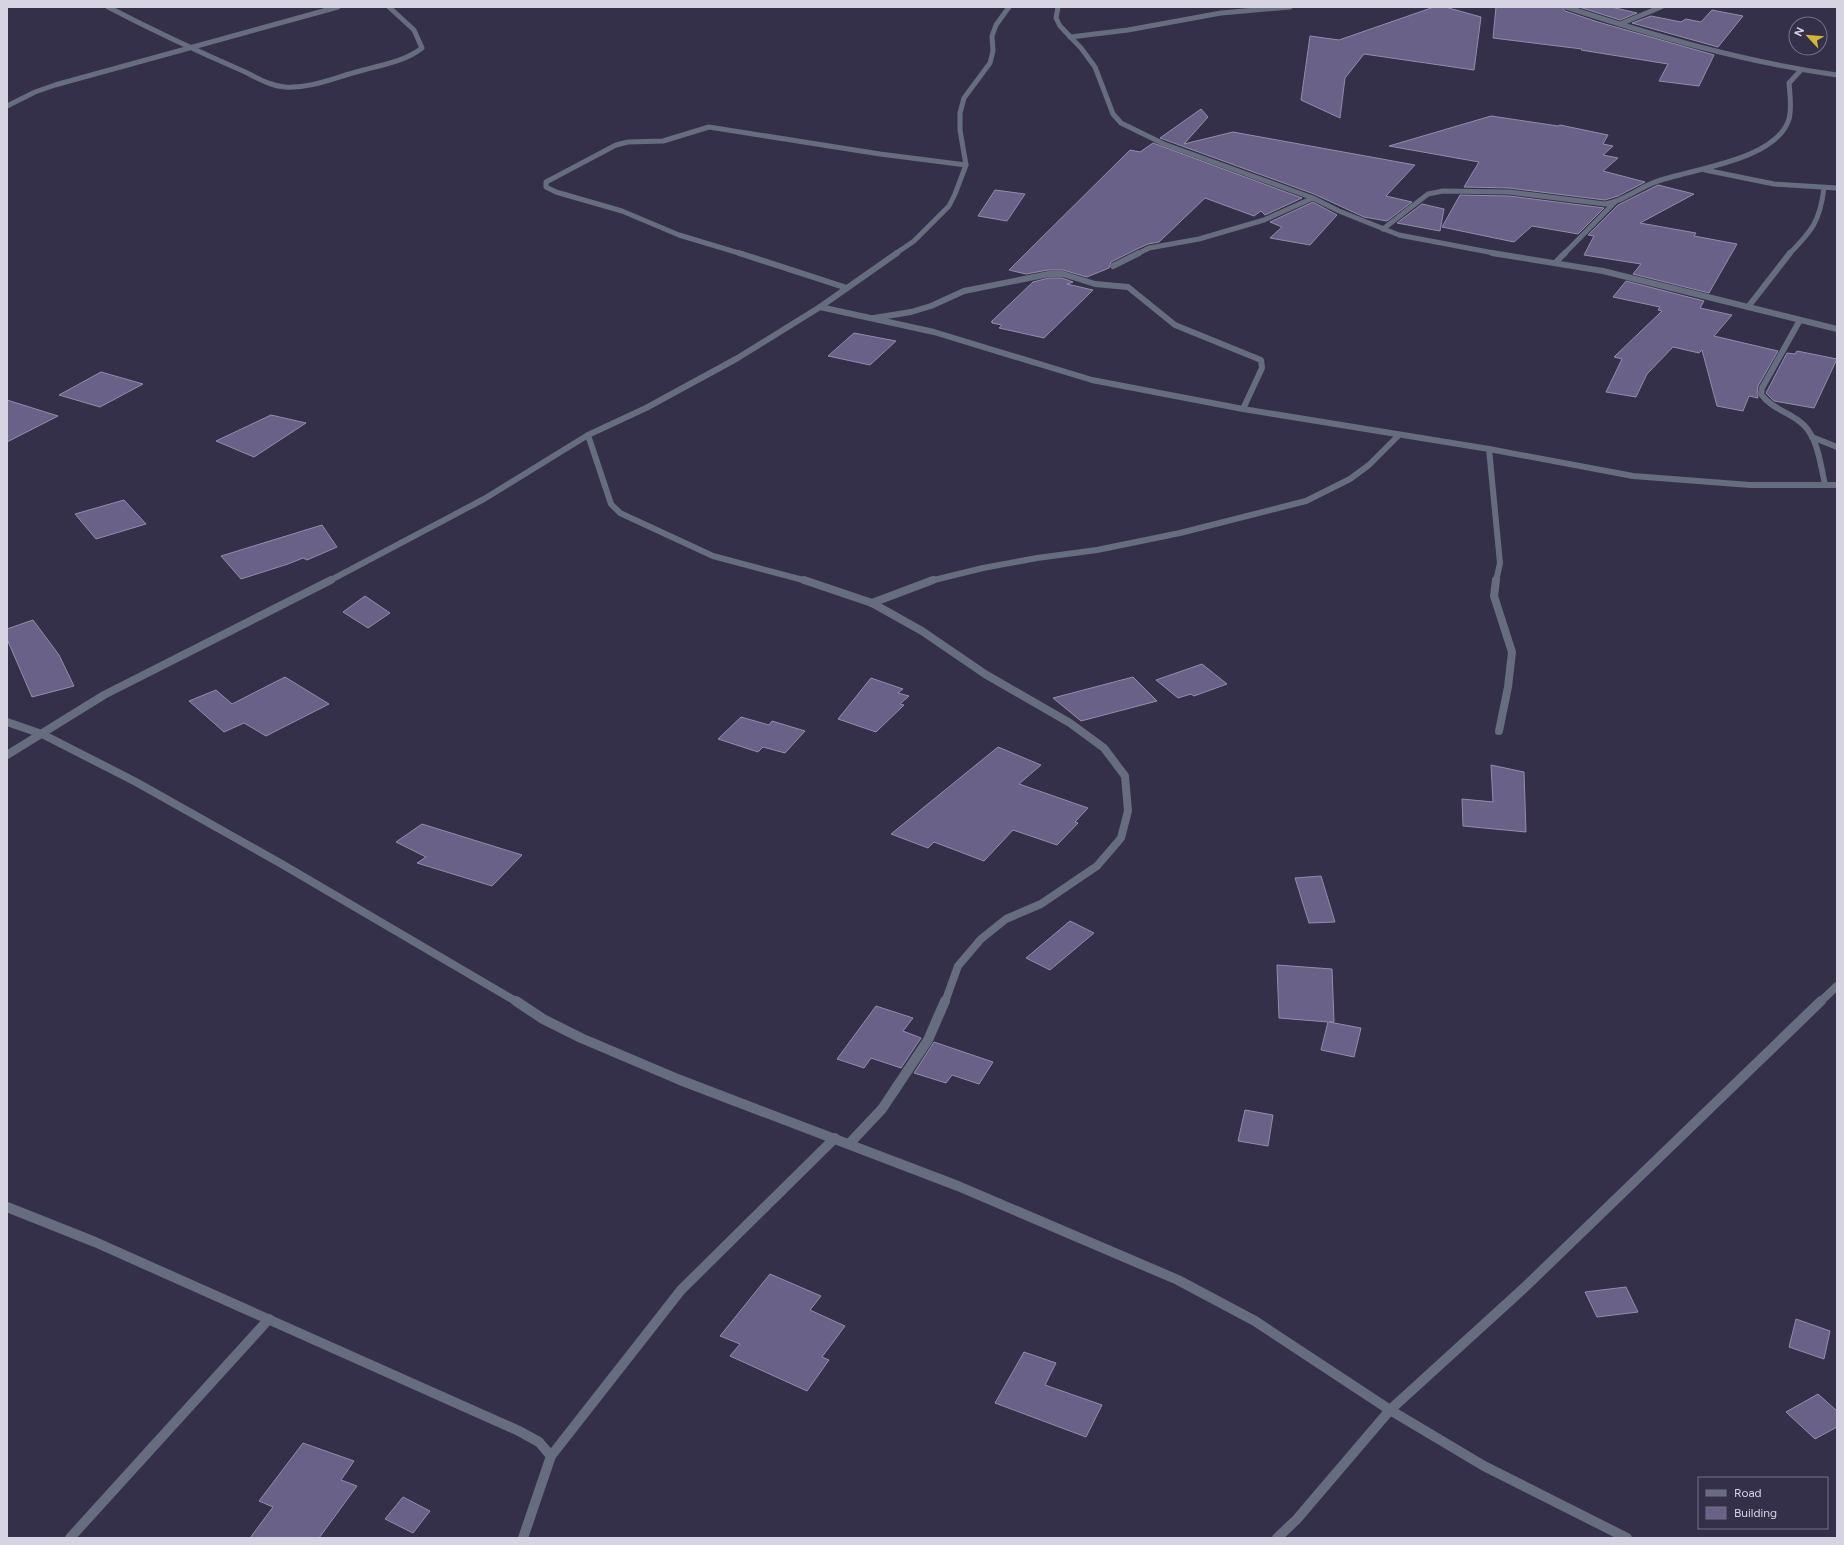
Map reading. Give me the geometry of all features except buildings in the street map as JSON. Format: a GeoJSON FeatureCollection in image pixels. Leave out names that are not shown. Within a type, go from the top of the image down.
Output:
{"type":"FeatureCollection","features":[{"type":"Feature","properties":{"kind":"street"},"geometry":{"type":"LineString","coordinates":[[108,7],[190,48],[270,83],[286,86],[302,85],[374,67],[411,56],[418,52],[422,48],[421,40],[403,19],[389,7]]}},
{"type":"Feature","properties":{"kind":"street"},"geometry":{"type":"LineString","coordinates":[[7,106],[36,92],[55,85],[338,7]]}},
{"type":"Feature","properties":{"kind":"street"},"geometry":{"type":"LineString","coordinates":[[7,755],[104,695],[392,549],[484,499],[588,435],[646,408],[722,367],[820,307],[914,241],[949,206],[966,165],[960,130],[960,113],[964,98],[990,63],[993,51],[992,36],[996,25],[1009,7]]}},
{"type":"Feature","properties":{"kind":"street"},"geometry":{"type":"LineString","coordinates":[[1058,7],[1056,18],[1060,26],[1095,68],[1102,82],[1112,114],[1121,123],[1164,144],[1313,198],[1339,211],[1383,229],[1435,243],[1610,272],[1837,329]]}},
{"type":"Feature","properties":{"kind":"street"},"geometry":{"type":"LineString","coordinates":[[1070,37],[1122,31],[1221,13],[1290,7]]}},
{"type":"Feature","properties":{"kind":"street"},"geometry":{"type":"LineString","coordinates":[[1566,7],[1704,48],[1800,70],[1837,75]]}},
{"type":"Feature","properties":{"kind":"street"},"geometry":{"type":"LineString","coordinates":[[1620,24],[1661,7]]}},
{"type":"Feature","properties":{"kind":"street"},"geometry":{"type":"LineString","coordinates":[[1555,263],[1615,202],[1640,188],[1658,180],[1703,170],[1746,157],[1757,152],[1782,132],[1789,120],[1789,83],[1800,70]]}},
{"type":"Feature","properties":{"kind":"street"},"geometry":{"type":"LineString","coordinates":[[847,288],[679,235],[622,211],[556,192],[546,187],[546,182],[616,145],[628,142],[663,141],[709,127],[880,154],[966,165]]}},
{"type":"Feature","properties":{"kind":"street"},"geometry":{"type":"LineString","coordinates":[[1703,170],[1774,184],[1837,188]]}},
{"type":"Feature","properties":{"kind":"street"},"geometry":{"type":"LineString","coordinates":[[1748,307],[1781,263],[1801,242],[1818,219],[1822,206],[1824,188]]}},
{"type":"Feature","properties":{"kind":"street"},"geometry":{"type":"LineString","coordinates":[[1383,229],[1428,194],[1442,190],[1504,191],[1583,202],[1615,202]]}},
{"type":"Feature","properties":{"kind":"street"},"geometry":{"type":"LineString","coordinates":[[1113,266],[1149,248],[1199,239],[1264,220],[1313,198]]}},
{"type":"Feature","properties":{"kind":"street"},"geometry":{"type":"LineString","coordinates":[[869,318],[911,312],[931,306],[964,291],[1049,274],[1070,276],[1100,285],[1128,287],[1135,291],[1162,316],[1175,324],[1261,360],[1262,368],[1243,410]]}},
{"type":"Feature","properties":{"kind":"street"},"geometry":{"type":"LineString","coordinates":[[820,307],[934,332],[1092,380],[1243,410],[1398,436],[1489,449],[1633,476],[1750,485],[1837,485]]}},
{"type":"Feature","properties":{"kind":"street"},"geometry":{"type":"LineString","coordinates":[[1800,320],[1762,388],[1762,394],[1769,403],[1798,420],[1812,437],[1825,484]]}},
{"type":"Feature","properties":{"kind":"street"},"geometry":{"type":"LineString","coordinates":[[588,435],[611,504],[620,513],[713,556],[815,583],[872,603],[922,631],[985,674],[1070,723],[1104,748],[1125,776],[1128,811],[1121,838],[1098,866],[1041,904],[1006,919],[981,939],[958,966],[949,988],[942,1012],[928,1040],[882,1109],[849,1144]]}},
{"type":"Feature","properties":{"kind":"street"},"geometry":{"type":"LineString","coordinates":[[872,603],[933,580],[1037,558],[1097,550],[1157,538],[1271,511],[1306,501],[1350,479],[1369,465],[1398,436]]}},
{"type":"Feature","properties":{"kind":"street"},"geometry":{"type":"LineString","coordinates":[[1812,437],[1837,447]]}},
{"type":"Feature","properties":{"kind":"street"},"geometry":{"type":"LineString","coordinates":[[1489,449],[1497,545],[1500,563],[1494,588],[1494,596],[1512,652],[1508,687],[1499,731]]}},
{"type":"Feature","properties":{"kind":"street"},"geometry":{"type":"LineString","coordinates":[[7,722],[42,734],[136,782],[280,862],[498,990],[543,1019],[581,1038],[680,1080],[958,1186],[1178,1280],[1255,1321],[1390,1410],[1484,1466],[1627,1538]]}},
{"type":"Feature","properties":{"kind":"street"},"geometry":{"type":"LineString","coordinates":[[1277,1538],[1297,1519],[1390,1410],[1524,1288],[1837,986]]}},
{"type":"Feature","properties":{"kind":"street"},"geometry":{"type":"LineString","coordinates":[[523,1538],[550,1456],[681,1290],[835,1138]]}},
{"type":"Feature","properties":{"kind":"street"},"geometry":{"type":"LineString","coordinates":[[7,1207],[95,1242],[519,1431],[539,1442],[550,1456]]}},
{"type":"Feature","properties":{"kind":"street"},"geometry":{"type":"LineString","coordinates":[[70,1538],[269,1320]]}}]}
